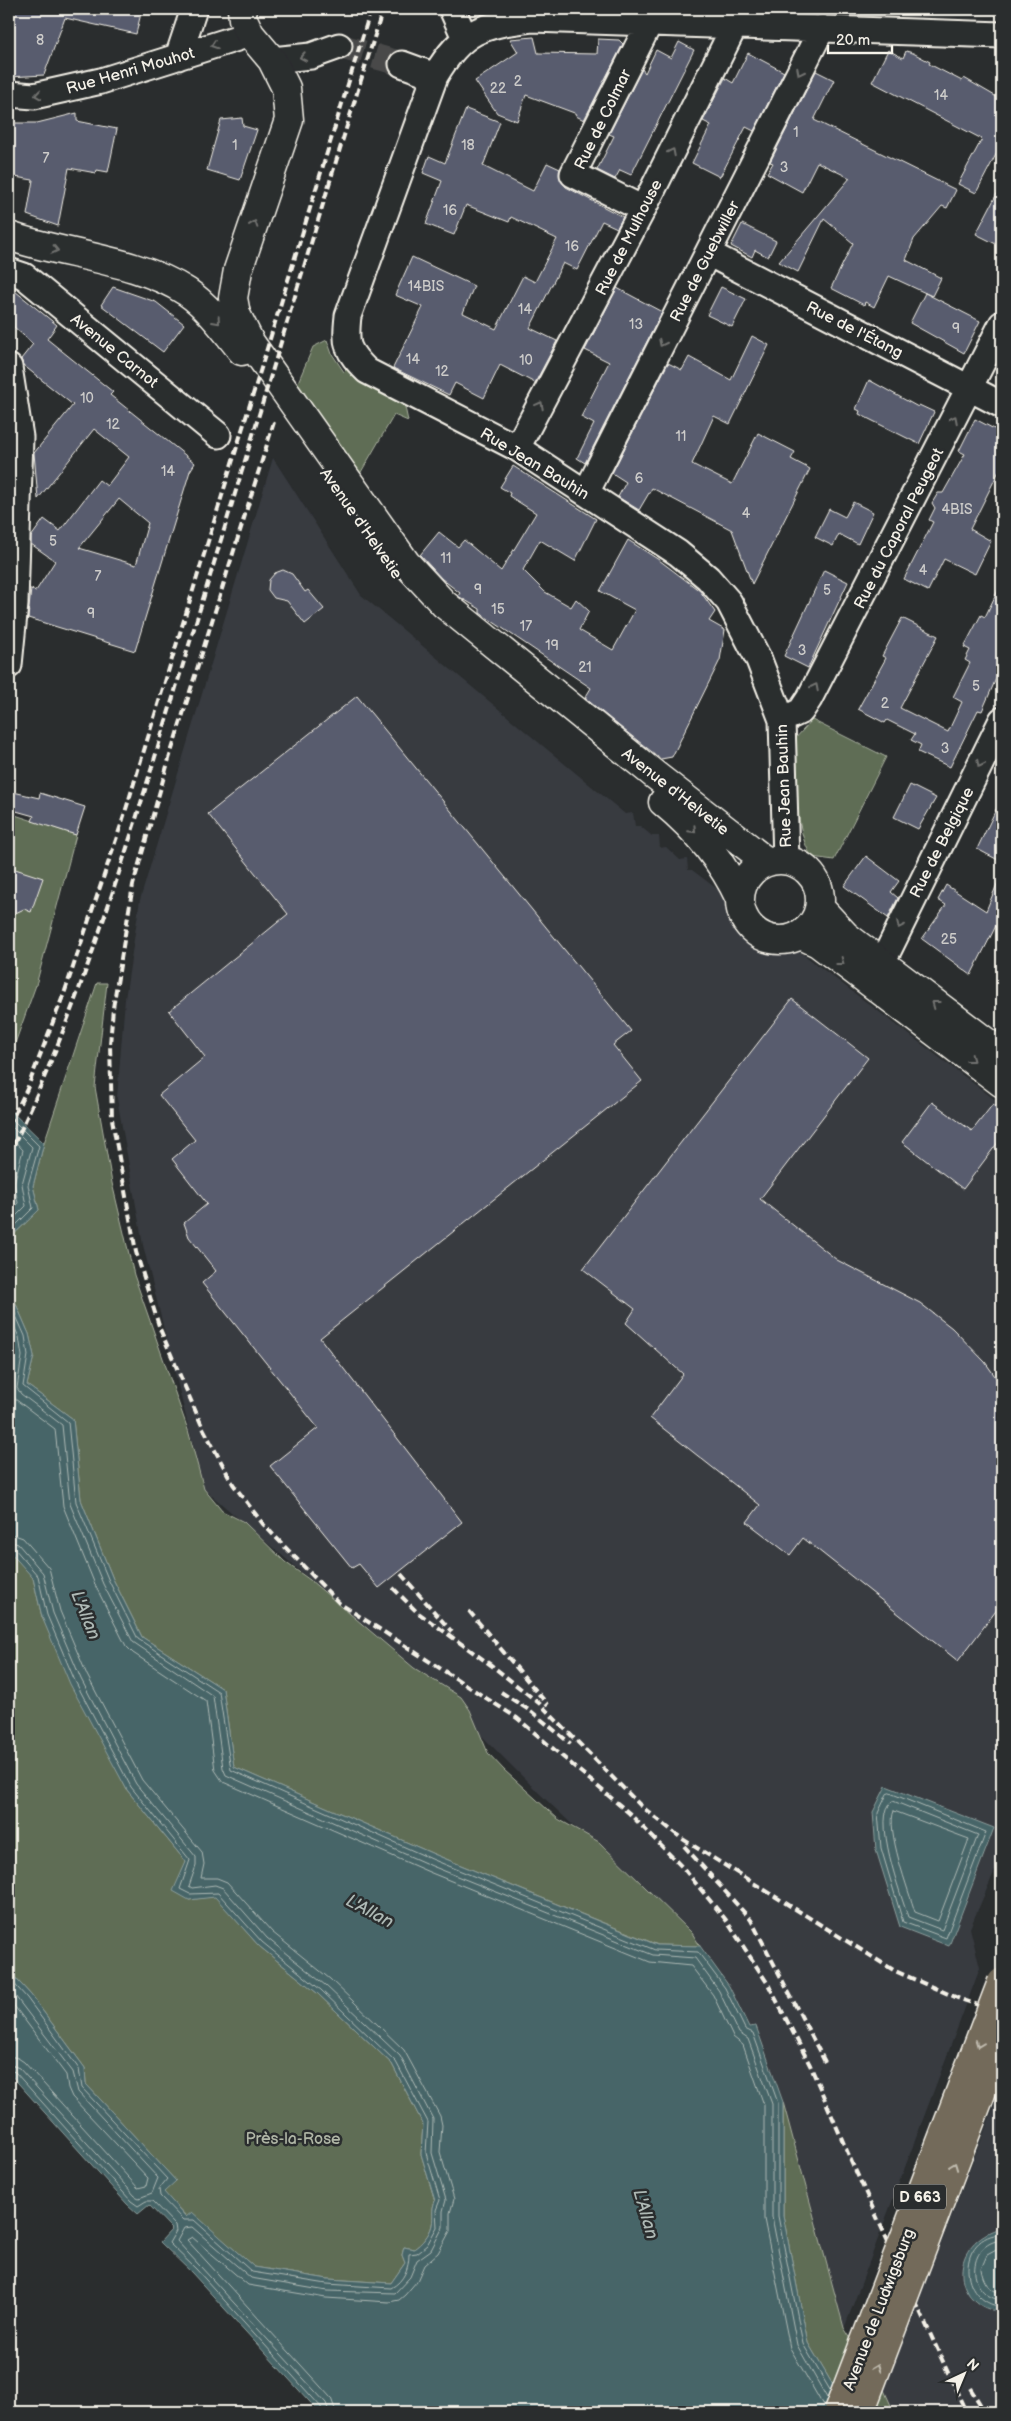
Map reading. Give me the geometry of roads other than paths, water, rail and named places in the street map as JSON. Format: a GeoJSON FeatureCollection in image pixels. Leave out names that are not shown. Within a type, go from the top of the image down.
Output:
{"type":"FeatureCollection","features":[{"type":"Feature","properties":{"kind":"main road","name":"Avenue d'Helvetie"},"geometry":{"type":"LineString","coordinates":[[246,21],[272,60],[286,88],[290,120],[238,270],[233,298],[236,314],[250,342],[406,563],[444,604],[655,776],[776,861]]}},
{"type":"Feature","properties":{"kind":"main road","name":"Avenue d'Helvetie"},"geometry":{"type":"LineString","coordinates":[[9,236],[34,245],[144,271],[188,292],[216,319],[242,352],[294,424],[393,572],[427,610],[677,814],[708,845],[730,878],[740,898]]}},
{"type":"Feature","properties":{"kind":"main road"},"geometry":{"type":"LineString","coordinates":[[188,292],[212,291],[238,270]]}},
{"type":"Feature","properties":{"kind":"main road"},"geometry":{"type":"LineString","coordinates":[[776,861],[803,868],[816,883],[820,895],[820,908],[816,918],[801,934],[780,940],[760,935],[745,919],[740,898],[748,877],[776,861]]}},
{"type":"Feature","properties":{"kind":"main road"},"geometry":{"type":"LineString","coordinates":[[820,908],[846,936],[1002,1054]]}},
{"type":"Feature","properties":{"kind":"main road"},"geometry":{"type":"LineString","coordinates":[[801,934],[818,944],[1002,1083]]}},
{"type":"Feature","properties":{"kind":"main road","name":"Avenue de Ludwigsburg"},"geometry":{"type":"LineString","coordinates":[[838,2412],[1002,1982]]}},
{"type":"Feature","properties":{"kind":"main road","name":"Avenue de Ludwigsburg"},"geometry":{"type":"LineString","coordinates":[[860,2412],[1002,2038]]}},
{"type":"Feature","properties":{"kind":"street"},"geometry":{"type":"LineString","coordinates":[[178,57],[194,9]]}},
{"type":"Feature","properties":{"kind":"street"},"geometry":{"type":"LineString","coordinates":[[452,9],[466,38]]}},
{"type":"Feature","properties":{"kind":"street","name":"Rue Jean Bauhin"},"geometry":{"type":"LineString","coordinates":[[776,861],[782,720],[759,660],[729,602],[708,578],[678,553],[517,448],[366,371],[352,356],[346,343],[348,316],[435,76],[454,48],[466,38],[493,24],[532,19],[1002,35]]}},
{"type":"Feature","properties":{"kind":"street","name":"Rue Henri Mouhot"},"geometry":{"type":"LineString","coordinates":[[9,94],[34,96],[101,81],[178,57],[246,21]]}},
{"type":"Feature","properties":{"kind":"street","name":"Rue de Colmar"},"geometry":{"type":"LineString","coordinates":[[643,209],[573,174],[650,22]]}},
{"type":"Feature","properties":{"kind":"street","name":"Rue de Mulhouse"},"geometry":{"type":"LineString","coordinates":[[517,448],[643,209],[736,25]]}},
{"type":"Feature","properties":{"kind":"street","name":"Rue de Guebwiller"},"geometry":{"type":"LineString","coordinates":[[586,494],[822,28]]}},
{"type":"Feature","properties":{"kind":"street"},"geometry":{"type":"LineString","coordinates":[[272,60],[311,56],[339,46]]}},
{"type":"Feature","properties":{"kind":"street"},"geometry":{"type":"LineString","coordinates":[[402,64],[435,76]]}},
{"type":"Feature","properties":{"kind":"street","name":"Rue de l'Étang"},"geometry":{"type":"LineString","coordinates":[[708,253],[1002,405]]}},
{"type":"Feature","properties":{"kind":"street","name":"Avenue Carnot"},"geometry":{"type":"LineString","coordinates":[[9,272],[24,276],[218,435]]}},
{"type":"Feature","properties":{"kind":"street","name":"Rue du Caporal Peugeot"},"geometry":{"type":"LineString","coordinates":[[782,720],[801,711],[809,699],[1002,324]]}},
{"type":"Feature","properties":{"kind":"street"},"geometry":{"type":"LineString","coordinates":[[9,367],[20,437],[14,604],[9,665]]}},
{"type":"Feature","properties":{"kind":"street","name":"Rue de Belgique"},"geometry":{"type":"LineString","coordinates":[[880,963],[889,949],[1002,720]]}},
{"type":"Feature","properties":{"kind":"water"},"geometry":{"type":"Polygon","coordinates":[[[9,1109],[44,1143],[33,1186],[39,1210],[9,1239],[9,1109]]]}},
{"type":"Feature","properties":{"kind":"water","name":"L'Allan"},"geometry":{"type":"Polygon","coordinates":[[[9,1288],[29,1334],[34,1356],[27,1385],[73,1419],[81,1500],[113,1579],[142,1637],[223,1689],[234,1767],[436,1855],[657,1945],[700,1946],[729,1986],[749,2027],[756,2026],[783,2102],[783,2215],[808,2343],[849,2412],[319,2412],[192,2273],[160,2242],[172,2229],[149,2205],[138,2214],[127,2204],[9,2073],[9,1971],[31,1995],[85,2068],[86,2084],[176,2181],[164,2192],[186,2217],[192,2212],[254,2267],[328,2279],[391,2283],[405,2263],[402,2255],[404,2247],[414,2249],[425,2239],[431,2229],[435,2201],[421,2154],[423,2124],[392,2064],[317,1993],[259,1946],[215,1897],[189,1900],[173,1891],[186,1862],[127,1790],[70,1684],[42,1617],[33,1578],[10,1552],[9,1288]]]}},
{"type":"Feature","properties":{"kind":"water"},"geometry":{"type":"Polygon","coordinates":[[[886,1786],[994,1828],[949,1946],[900,1927],[876,1850],[873,1812],[886,1786]]]}},
{"type":"Feature","properties":{"kind":"water"},"geometry":{"type":"Polygon","coordinates":[[[997,2229],[1002,2229],[1002,2312],[985,2308],[973,2299],[965,2288],[962,2275],[963,2261],[970,2248],[981,2237],[997,2229]]]}},
{"type":"Feature","properties":{"kind":"tunnel"},"geometry":{"type":"LineString","coordinates":[[339,46],[402,64]]}},
{"type":"Feature","properties":{"kind":"railway"},"geometry":{"type":"LineString","coordinates":[[9,1125],[27,1089],[65,991],[123,819],[371,9]]}},
{"type":"Feature","properties":{"kind":"railway"},"geometry":{"type":"LineString","coordinates":[[9,1155],[37,1095],[62,1034],[107,910],[383,9]]}},
{"type":"Feature","properties":{"kind":"railway"},"geometry":{"type":"LineString","coordinates":[[274,422],[169,759],[133,885],[113,1008],[110,1044],[112,1119],[136,1252],[160,1329],[202,1426],[233,1484],[263,1524],[339,1603],[517,1718],[629,1813],[684,1869],[726,1920],[768,1984],[810,2065],[853,2165],[966,2412]]}},
{"type":"Feature","properties":{"kind":"railway"},"geometry":{"type":"LineString","coordinates":[[401,1574],[452,1632]]}},
{"type":"Feature","properties":{"kind":"railway"},"geometry":{"type":"LineString","coordinates":[[393,1588],[417,1612],[491,1665],[540,1704],[640,1805],[681,1838],[895,1971],[960,1999],[1002,2013]]}},
{"type":"Feature","properties":{"kind":"railway"},"geometry":{"type":"LineString","coordinates":[[469,1611],[548,1705]]}},
{"type":"Feature","properties":{"kind":"railway"},"geometry":{"type":"LineString","coordinates":[[501,1692],[532,1712],[571,1744]]}},
{"type":"Feature","properties":{"kind":"railway"},"geometry":{"type":"LineString","coordinates":[[684,1846],[751,1920],[825,2062]]}},
{"type":"Feature","properties":{"kind":"railway"},"geometry":{"type":"LineString","coordinates":[[970,2388],[985,2412]]}},
{"type":"Feature","properties":{"kind":"park label","name":"Près-la-Rose"},"geometry":{"type":"Point","coordinates":[293,2138]}}]}
